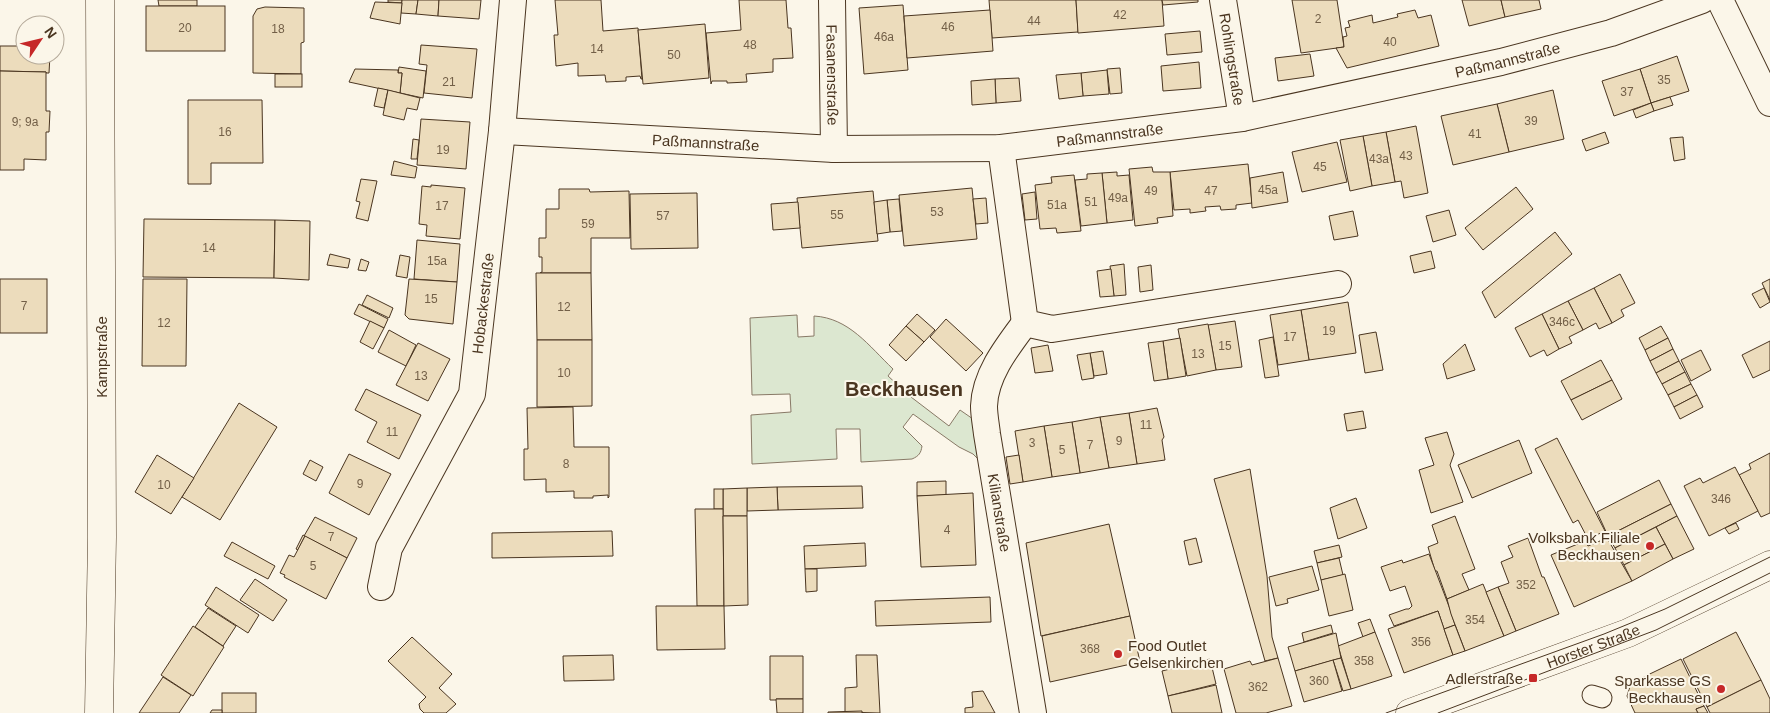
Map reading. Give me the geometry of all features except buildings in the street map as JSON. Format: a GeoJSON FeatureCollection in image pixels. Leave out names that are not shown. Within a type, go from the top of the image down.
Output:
{"type":"FeatureCollection","features":[{"type":"Feature","properties":{"kind":"street","name":"Kampstraße"},"geometry":{"type":"LineString","coordinates":[[99,713],[102,537],[100,0]]}},
{"type":"Feature","properties":{"kind":"street","name":"Hobackestraße"},"geometry":{"type":"LineString","coordinates":[[382,587],[389,548],[472,394],[502,132],[513,0]]}},
{"type":"Feature","properties":{"kind":"street","name":"Fasanenstraße"},"geometry":{"type":"LineString","coordinates":[[832,0],[834,149]]}},
{"type":"Feature","properties":{"kind":"street","name":"Rohlingstraße"},"geometry":{"type":"LineString","coordinates":[[1223,0],[1242,118]]}},
{"type":"Feature","properties":{"kind":"street","name":"Paßmannstraße"},"geometry":{"type":"LineString","coordinates":[[502,132],[834,149],[1001,148],[1242,118],[1501,62],[1611,33],[1702,0]]}},
{"type":"Feature","properties":{"kind":"street"},"geometry":{"type":"LineString","coordinates":[[1720,0],[1770,103]]}},
{"type":"Feature","properties":{"kind":"street"},"geometry":{"type":"LineString","coordinates":[[1001,148],[1025,323],[1052,329],[1338,284]]}},
{"type":"Feature","properties":{"kind":"street","name":"Kilianstraße"},"geometry":{"type":"LineString","coordinates":[[1025,323],[1007,347],[992,372],[984,405],[987,434],[1033,713]]}},
{"type":"Feature","properties":{"kind":"street","name":"Horster Straße"},"geometry":{"type":"LineString","coordinates":[[1410,713],[1628,633],[1770,565]]}},
{"type":"Feature","properties":{"kind":"green space"},"geometry":{"type":"Polygon","coordinates":[[[797,315],[798,337],[814,336],[814,316],[838,322],[858,335],[893,369],[888,376],[911,397],[949,426],[960,410],[973,419],[981,462],[973,454],[959,447],[913,414],[903,427],[922,446],[919,454],[912,459],[861,462],[860,429],[836,429],[837,459],[752,464],[751,415],[791,412],[790,394],[752,395],[750,318],[797,315]]]}},
{"type":"Feature","properties":{"kind":"tram line"},"geometry":{"type":"LineString","coordinates":[[1386,713],[1604,634],[1665,609],[1770,557]]}},
{"type":"Feature","properties":{"kind":"tram line"},"geometry":{"type":"LineString","coordinates":[[1438,713],[1656,630],[1770,573]]}},
{"type":"Feature","properties":{"kind":"place","name":"Volksbank Filiale Beckhausen"},"geometry":{"type":"Point","coordinates":[1650,546]}},
{"type":"Feature","properties":{"kind":"place","name":"Food Outlet Gelsenkirchen"},"geometry":{"type":"Point","coordinates":[1118,654]}},
{"type":"Feature","properties":{"kind":"place","name":"Adlerstraße"},"geometry":{"type":"Point","coordinates":[1533,678]}},
{"type":"Feature","properties":{"kind":"place","name":"Sparkasse GS Beckhausen"},"geometry":{"type":"Point","coordinates":[1721,689]}},
{"type":"Feature","properties":{"kind":"district","name":"Beckhausen"},"geometry":{"type":"Point","coordinates":[904,389]}}]}
